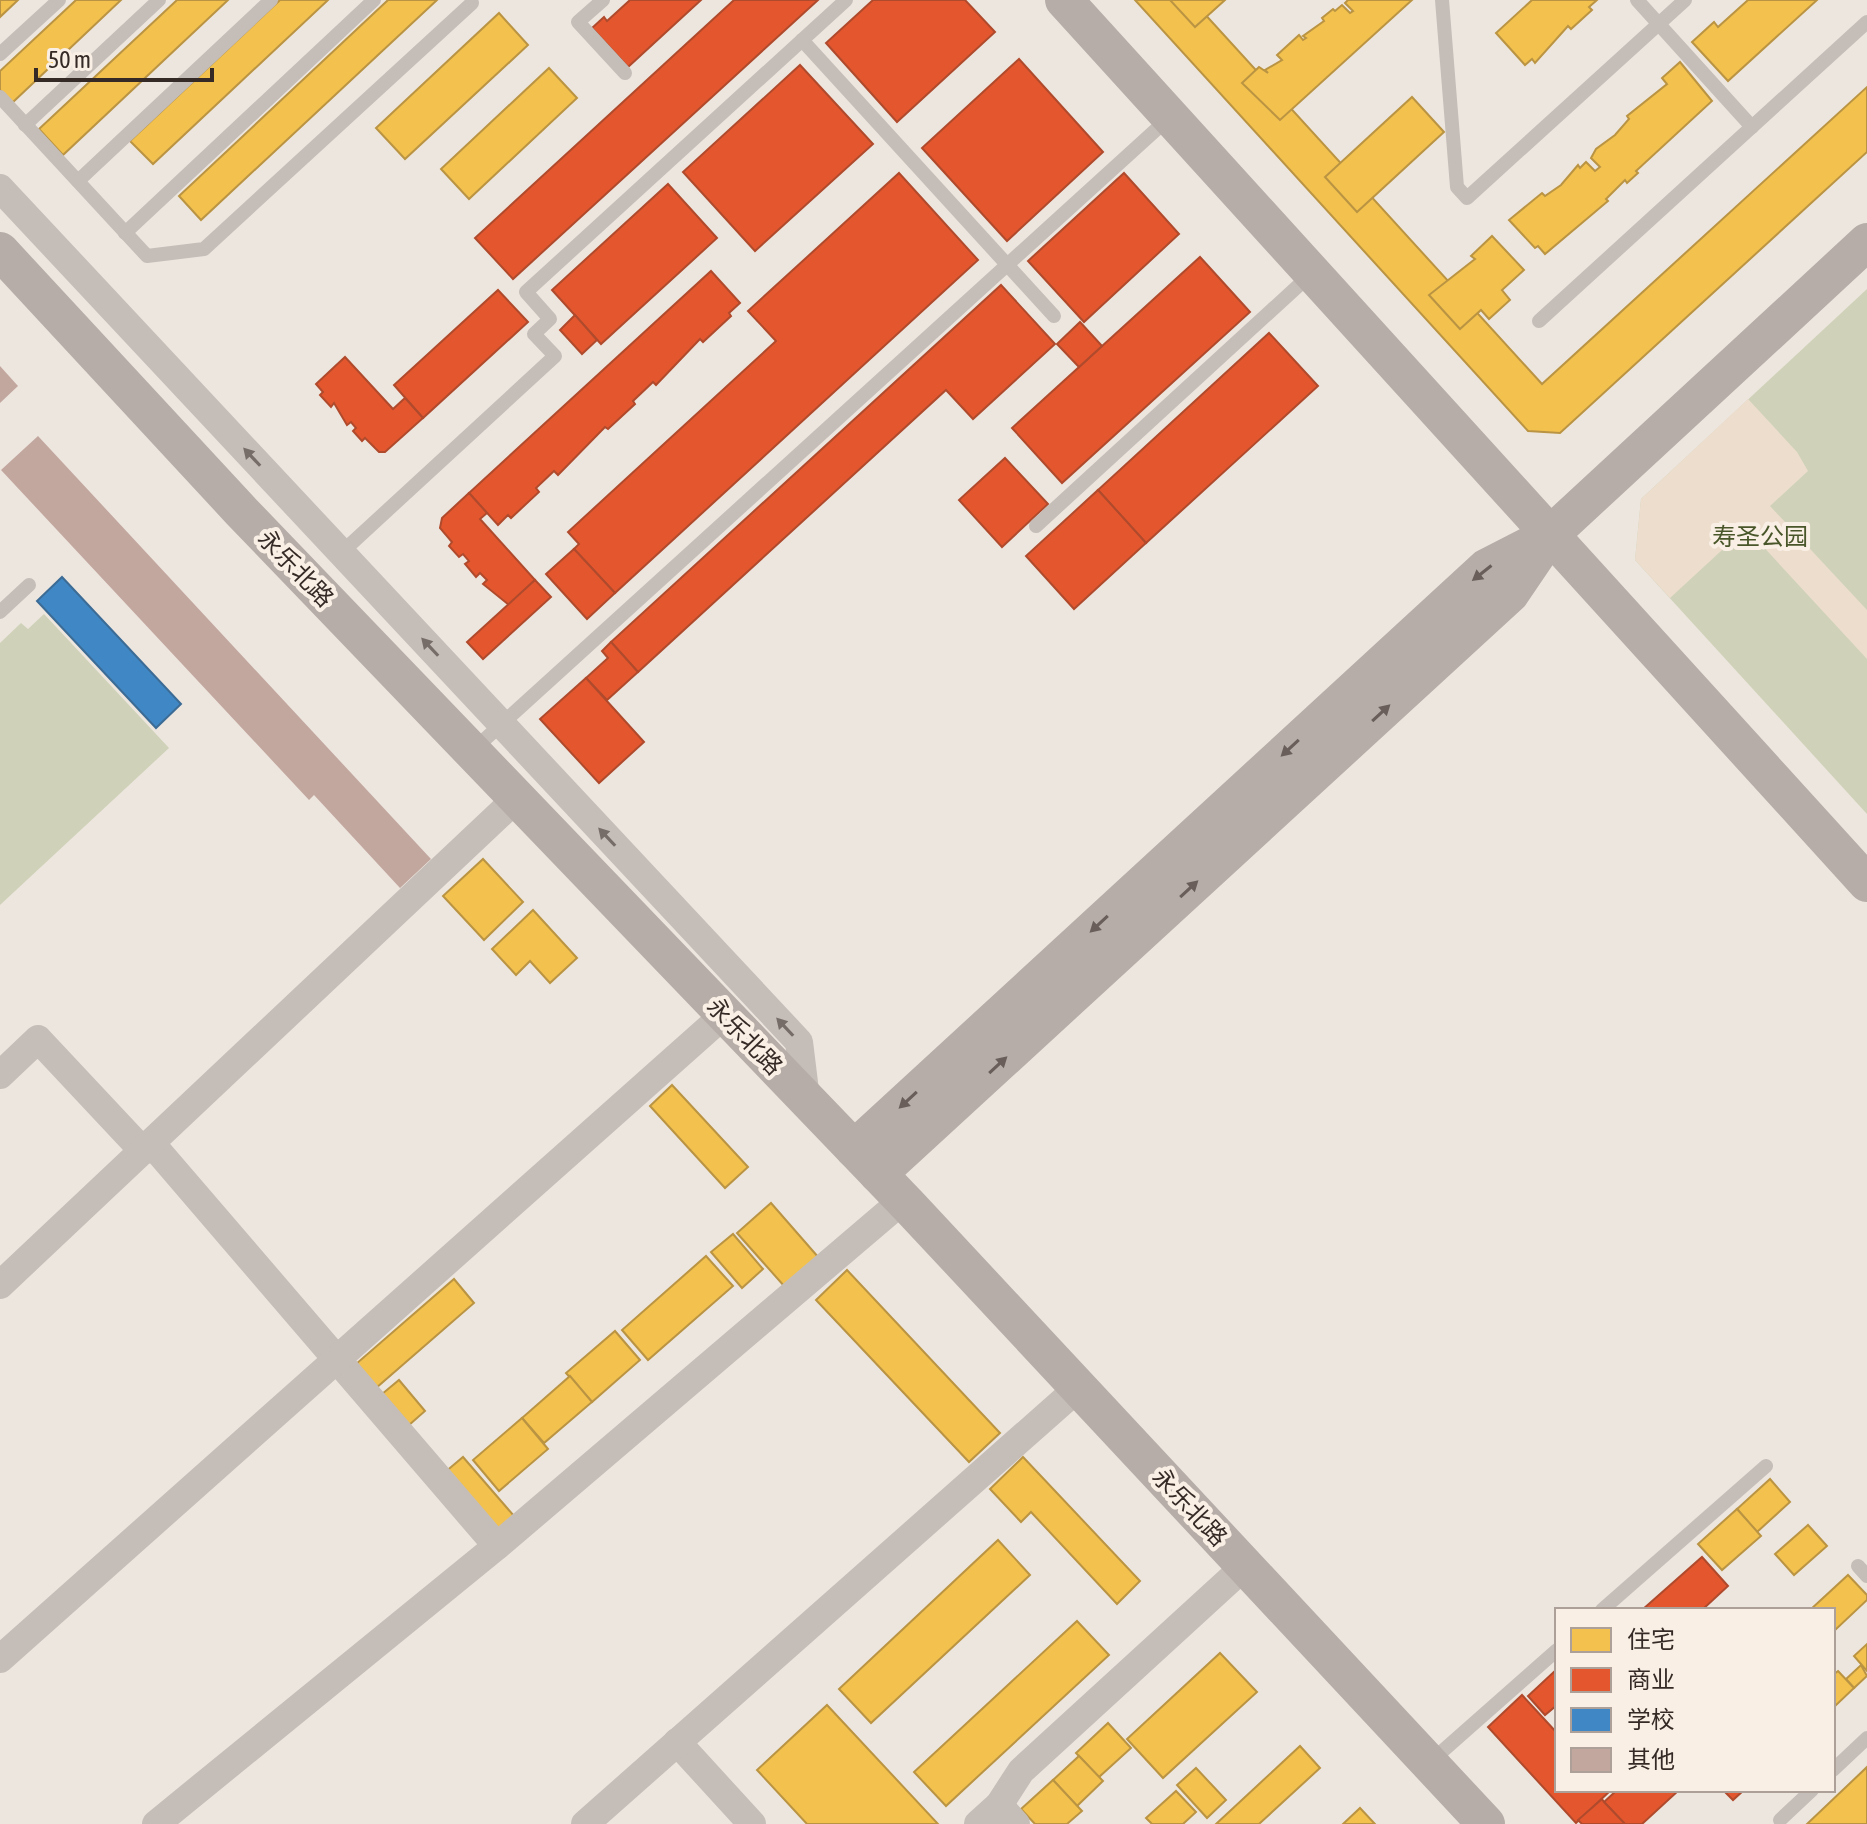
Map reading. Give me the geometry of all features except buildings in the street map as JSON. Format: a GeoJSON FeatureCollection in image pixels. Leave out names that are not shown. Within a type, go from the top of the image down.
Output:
{"type":"FeatureCollection","features":[{"type":"Feature","properties":{"kind":"street"},"geometry":{"type":"LineString","coordinates":[[1064,0],[1867,883]]}},
{"type":"Feature","properties":{"kind":"street"},"geometry":{"type":"LineString","coordinates":[[0,188],[799,1042],[806,1099]]}},
{"type":"Feature","properties":{"kind":"street"},"geometry":{"type":"LineString","coordinates":[[156,1824],[497,1546],[878,1174],[1486,568],[1550,535],[1867,242]]}},
{"type":"Feature","properties":{"kind":"street","name":"永乐北路"},"geometry":{"type":"LineString","coordinates":[[0,251],[240,510],[878,1174],[1486,1824]]}},
{"type":"Feature","properties":{"kind":"street"},"geometry":{"type":"LineString","coordinates":[[0,1285],[517,798]]}},
{"type":"Feature","properties":{"kind":"street"},"geometry":{"type":"LineString","coordinates":[[0,1659],[725,1014]]}},
{"type":"Feature","properties":{"kind":"street"},"geometry":{"type":"LineString","coordinates":[[0,1075],[38,1039],[147,1147],[497,1546]]}},
{"type":"Feature","properties":{"kind":"street"},"geometry":{"type":"LineString","coordinates":[[585,1824],[1078,1388]]}},
{"type":"Feature","properties":{"kind":"street"},"geometry":{"type":"LineString","coordinates":[[998,1818],[1021,1771],[1245,1566]]}},
{"type":"Feature","properties":{"kind":"street"},"geometry":{"type":"LineString","coordinates":[[677,1742],[752,1824]]}},
{"type":"Feature","properties":{"kind":"lane"},"geometry":{"type":"LineString","coordinates":[[0,54],[59,0]]}},
{"type":"Feature","properties":{"kind":"lane"},"geometry":{"type":"LineString","coordinates":[[25,125],[159,0]]}},
{"type":"Feature","properties":{"kind":"lane"},"geometry":{"type":"LineString","coordinates":[[78,181],[271,0]]}},
{"type":"Feature","properties":{"kind":"lane"},"geometry":{"type":"LineString","coordinates":[[125,233],[374,0]]}},
{"type":"Feature","properties":{"kind":"lane"},"geometry":{"type":"LineString","coordinates":[[603,0],[578,22],[625,73]]}},
{"type":"Feature","properties":{"kind":"lane"},"geometry":{"type":"LineString","coordinates":[[341,553],[555,356],[534,334],[550,319],[526,292],[846,0]]}},
{"type":"Feature","properties":{"kind":"lane"},"geometry":{"type":"LineString","coordinates":[[1442,0],[1457,187],[1467,198],[1685,0]]}},
{"type":"Feature","properties":{"kind":"lane"},"geometry":{"type":"LineString","coordinates":[[1637,0],[1752,127]]}},
{"type":"Feature","properties":{"kind":"lane"},"geometry":{"type":"LineString","coordinates":[[0,97],[147,256],[204,249],[472,3]]}},
{"type":"Feature","properties":{"kind":"lane"},"geometry":{"type":"LineString","coordinates":[[1539,321],[1867,22]]}},
{"type":"Feature","properties":{"kind":"lane"},"geometry":{"type":"LineString","coordinates":[[802,40],[1054,316]]}},
{"type":"Feature","properties":{"kind":"lane"},"geometry":{"type":"LineString","coordinates":[[472,751],[1170,117]]}},
{"type":"Feature","properties":{"kind":"lane"},"geometry":{"type":"LineString","coordinates":[[1036,526],[1312,273]]}},
{"type":"Feature","properties":{"kind":"lane"},"geometry":{"type":"LineString","coordinates":[[0,612],[29,585]]}},
{"type":"Feature","properties":{"kind":"lane"},"geometry":{"type":"LineString","coordinates":[[1604,1608],[1766,1466]]}},
{"type":"Feature","properties":{"kind":"lane"},"geometry":{"type":"LineString","coordinates":[[1429,1763],[1555,1652]]}},
{"type":"Feature","properties":{"kind":"lane"},"geometry":{"type":"LineString","coordinates":[[1835,1768],[1867,1738]]}},
{"type":"Feature","properties":{"kind":"lane"},"geometry":{"type":"LineString","coordinates":[[1780,1820],[1810,1792]]}},
{"type":"Feature","properties":{"kind":"green space","name":"寿圣公园"},"geometry":{"type":"Polygon","coordinates":[[[1867,289],[1867,814],[1635,560],[1641,499],[1867,289]]]}},
{"type":"Feature","properties":{"kind":"green space"},"geometry":{"type":"Polygon","coordinates":[[[44,614],[169,748],[0,905],[0,643],[21,623],[28,629],[44,614]]]}},
{"type":"Feature","properties":{"kind":"shaded area"},"geometry":{"type":"Polygon","coordinates":[[[1748,399],[1797,452],[1808,471],[1770,506],[1867,610],[1867,659],[1746,528],[1670,598],[1635,560],[1641,499],[1748,399]]]}}]}
